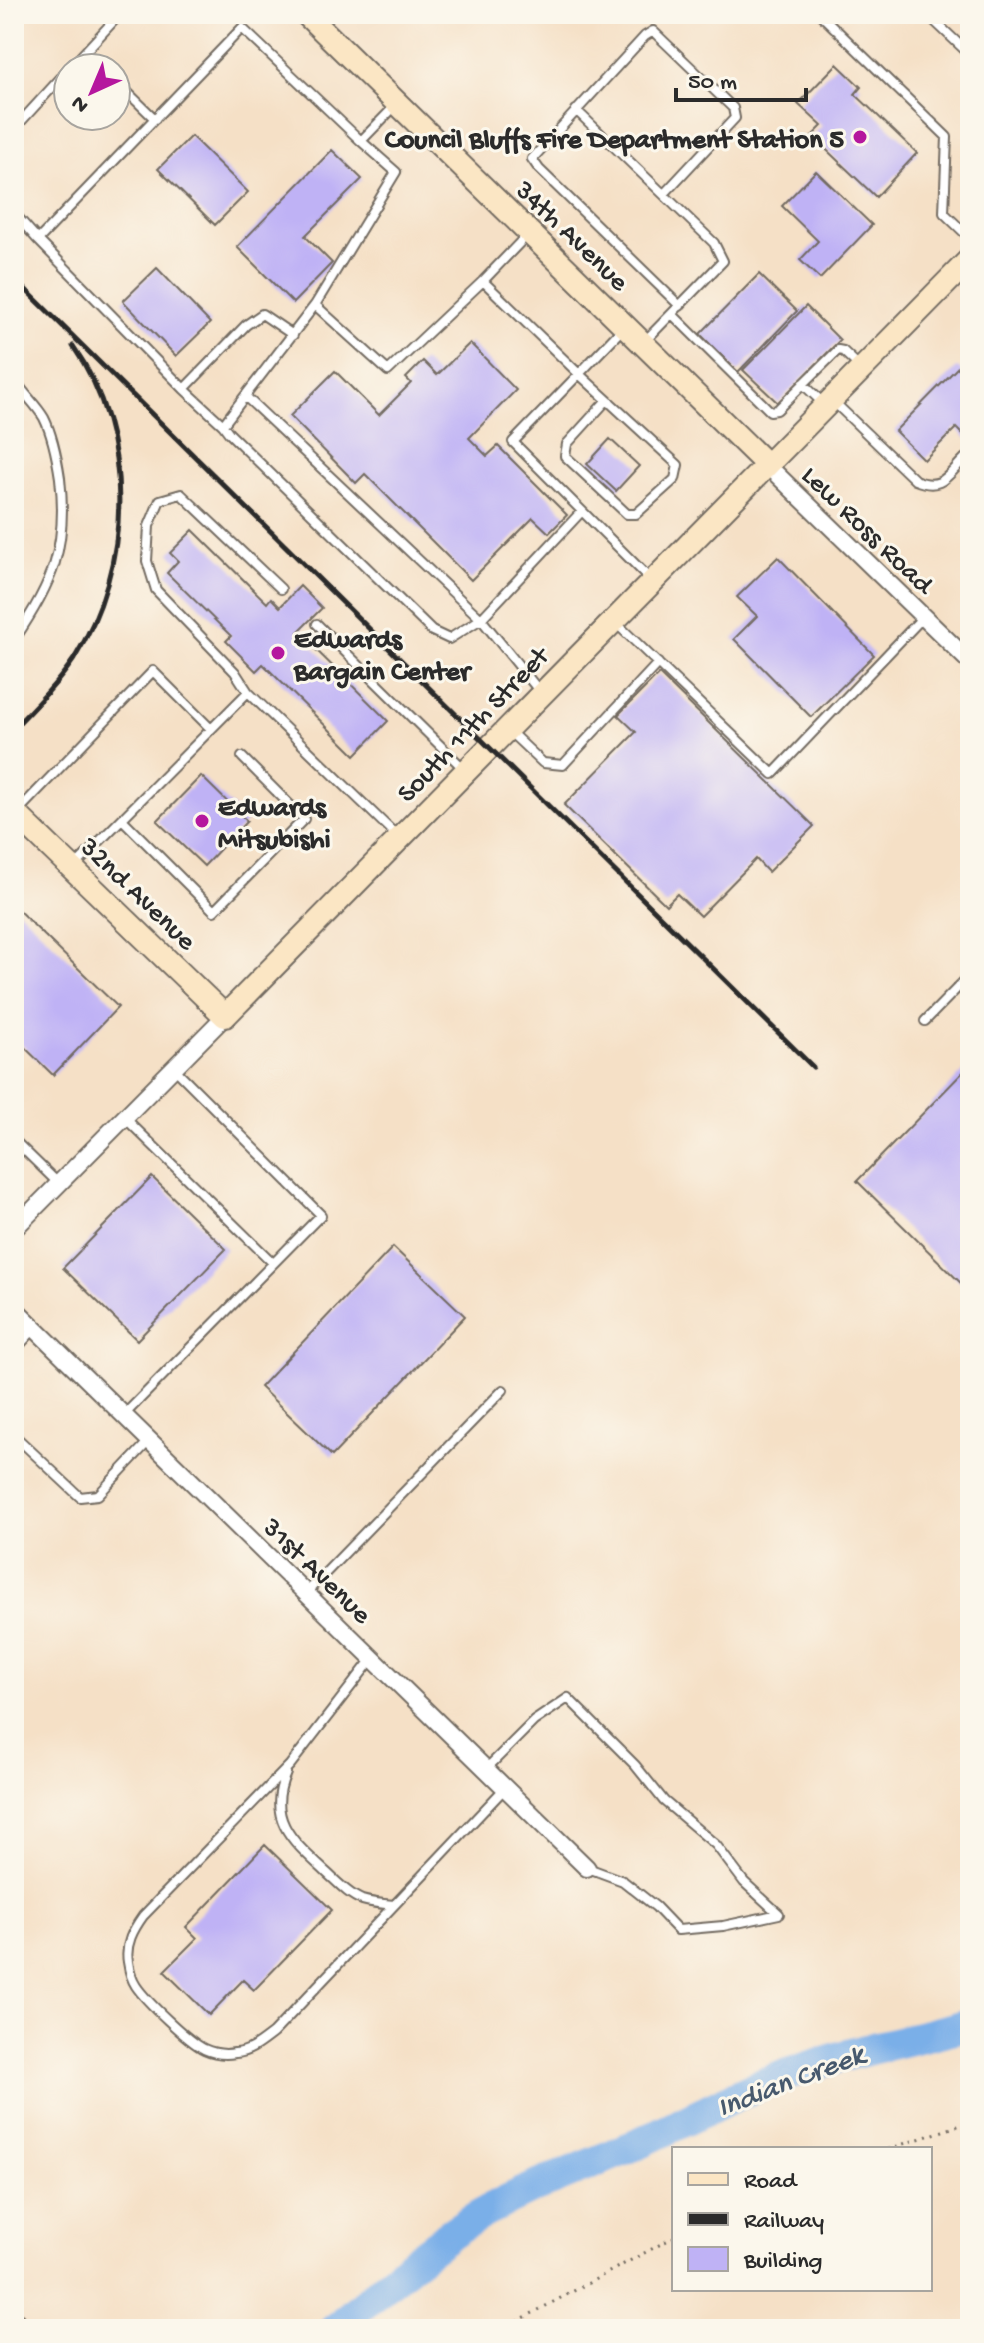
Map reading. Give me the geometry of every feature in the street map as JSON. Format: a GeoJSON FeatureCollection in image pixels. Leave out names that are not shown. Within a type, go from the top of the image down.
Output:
{"type":"FeatureCollection","features":[{"type":"Feature","properties":{"kind":"street","name":"34th Avenue"},"geometry":{"type":"LineString","coordinates":[[306,14],[766,464]]}},
{"type":"Feature","properties":{"kind":"street","name":"South 11th Street"},"geometry":{"type":"LineString","coordinates":[[14,1229],[970,259]]}},
{"type":"Feature","properties":{"kind":"street","name":"Lew Ross Road"},"geometry":{"type":"LineString","coordinates":[[766,464],[970,662]]}},
{"type":"Feature","properties":{"kind":"street","name":"32nd Avenue"},"geometry":{"type":"LineString","coordinates":[[15,813],[225,1016]]}},
{"type":"Feature","properties":{"kind":"street","name":"31st Avenue"},"geometry":{"type":"LineString","coordinates":[[14,1308],[587,1868]]}},
{"type":"Feature","properties":{"kind":"lane"},"geometry":{"type":"LineString","coordinates":[[85,52],[120,14]]}},
{"type":"Feature","properties":{"kind":"lane"},"geometry":{"type":"LineString","coordinates":[[820,14],[947,137],[944,213],[970,238]]}},
{"type":"Feature","properties":{"kind":"lane"},"geometry":{"type":"LineString","coordinates":[[927,14],[968,50]]}},
{"type":"Feature","properties":{"kind":"lane"},"geometry":{"type":"LineString","coordinates":[[38,240],[242,28],[396,172],[315,305],[223,425]]}},
{"type":"Feature","properties":{"kind":"lane"},"geometry":{"type":"LineString","coordinates":[[664,194],[735,118],[733,108],[653,31],[532,159],[680,306]]}},
{"type":"Feature","properties":{"kind":"lane"},"geometry":{"type":"LineString","coordinates":[[14,129],[52,88]]}},
{"type":"Feature","properties":{"kind":"lane"},"geometry":{"type":"LineString","coordinates":[[132,97],[155,119]]}},
{"type":"Feature","properties":{"kind":"lane"},"geometry":{"type":"LineString","coordinates":[[361,141],[397,103]]}},
{"type":"Feature","properties":{"kind":"lane"},"geometry":{"type":"LineString","coordinates":[[576,110],[714,243],[723,261],[643,343]]}},
{"type":"Feature","properties":{"kind":"lane"},"geometry":{"type":"LineString","coordinates":[[14,213],[184,389],[432,631],[449,639],[481,619],[582,511]]}},
{"type":"Feature","properties":{"kind":"lane"},"geometry":{"type":"LineString","coordinates":[[315,305],[388,371],[483,281],[529,232]]}},
{"type":"Feature","properties":{"kind":"lane"},"geometry":{"type":"LineString","coordinates":[[483,281],[678,465],[675,479],[636,514],[627,514],[565,456],[567,444],[607,400]]}},
{"type":"Feature","properties":{"kind":"lane"},"geometry":{"type":"LineString","coordinates":[[184,389],[246,325],[262,314],[293,335]]}},
{"type":"Feature","properties":{"kind":"lane"},"geometry":{"type":"LineString","coordinates":[[672,314],[770,411],[777,410],[838,350],[861,368]]}},
{"type":"Feature","properties":{"kind":"lane"},"geometry":{"type":"LineString","coordinates":[[625,325],[513,442],[652,581]]}},
{"type":"Feature","properties":{"kind":"lane"},"geometry":{"type":"LineString","coordinates":[[14,386],[17,383],[44,418],[57,455],[64,513],[57,561],[37,606],[14,640]]}},
{"type":"Feature","properties":{"kind":"lane"},"geometry":{"type":"LineString","coordinates":[[803,384],[828,402],[915,480],[930,486],[938,484],[965,458]]}},
{"type":"Feature","properties":{"kind":"lane"},"geometry":{"type":"LineString","coordinates":[[245,396],[481,619],[541,694]]}},
{"type":"Feature","properties":{"kind":"lane"},"geometry":{"type":"LineString","coordinates":[[281,589],[181,494],[160,500],[149,526],[147,561],[156,590],[235,672],[248,692],[400,838]]}},
{"type":"Feature","properties":{"kind":"lane"},"geometry":{"type":"LineString","coordinates":[[613,621],[773,774],[923,617]]}},
{"type":"Feature","properties":{"kind":"lane"},"geometry":{"type":"LineString","coordinates":[[317,624],[466,771]]}},
{"type":"Feature","properties":{"kind":"lane"},"geometry":{"type":"LineString","coordinates":[[507,729],[543,763],[563,765],[658,663]]}},
{"type":"Feature","properties":{"kind":"lane"},"geometry":{"type":"LineString","coordinates":[[15,813],[153,671],[211,729]]}},
{"type":"Feature","properties":{"kind":"lane"},"geometry":{"type":"LineString","coordinates":[[72,868],[248,692]]}},
{"type":"Feature","properties":{"kind":"lane"},"geometry":{"type":"LineString","coordinates":[[122,819],[214,911],[304,819],[242,757]]}},
{"type":"Feature","properties":{"kind":"lane"},"geometry":{"type":"LineString","coordinates":[[925,1021],[970,975]]}},
{"type":"Feature","properties":{"kind":"lane"},"geometry":{"type":"LineString","coordinates":[[124,1416],[321,1215],[174,1068]]}},
{"type":"Feature","properties":{"kind":"lane"},"geometry":{"type":"LineString","coordinates":[[125,1118],[273,1263]]}},
{"type":"Feature","properties":{"kind":"lane"},"geometry":{"type":"LineString","coordinates":[[14,1140],[59,1184]]}},
{"type":"Feature","properties":{"kind":"lane"},"geometry":{"type":"LineString","coordinates":[[14,1351],[35,1328]]}},
{"type":"Feature","properties":{"kind":"lane"},"geometry":{"type":"LineString","coordinates":[[306,1593],[503,1390]]}},
{"type":"Feature","properties":{"kind":"lane"},"geometry":{"type":"LineString","coordinates":[[14,1435],[80,1497],[87,1498],[98,1495],[149,1440]]}},
{"type":"Feature","properties":{"kind":"lane"},"geometry":{"type":"LineString","coordinates":[[373,1658],[290,1765],[132,1931],[128,1962],[135,1985],[196,2044],[219,2054],[237,2053],[255,2047],[273,2033],[506,1788]]}},
{"type":"Feature","properties":{"kind":"lane"},"geometry":{"type":"LineString","coordinates":[[486,1769],[534,1721],[568,1698],[635,1765],[664,1801],[716,1845],[744,1882],[779,1914],[723,1926],[678,1930],[656,1907],[623,1881],[587,1868]]}},
{"type":"Feature","properties":{"kind":"lane"},"geometry":{"type":"LineString","coordinates":[[290,1765],[279,1789],[278,1801],[286,1830],[299,1847],[348,1892],[361,1899],[394,1905]]}},
{"type":"Feature","properties":{"kind":"path"},"geometry":{"type":"LineString","coordinates":[[894,2147],[970,2122]]}},
{"type":"Feature","properties":{"kind":"path"},"geometry":{"type":"LineString","coordinates":[[503,2329],[672,2238]]}},
{"type":"Feature","properties":{"kind":"building"},"geometry":{"type":"Polygon","coordinates":[[[837,64],[861,87],[855,94],[917,153],[876,197],[812,136],[822,126],[798,104],[837,64]]]}},
{"type":"Feature","properties":{"kind":"building"},"geometry":{"type":"Polygon","coordinates":[[[191,136],[248,192],[215,225],[158,169],[191,136]]]}},
{"type":"Feature","properties":{"kind":"building"},"geometry":{"type":"Polygon","coordinates":[[[332,150],[362,179],[305,236],[332,263],[293,303],[237,247],[332,150]]]}},
{"type":"Feature","properties":{"kind":"building"},"geometry":{"type":"Polygon","coordinates":[[[816,171],[872,225],[820,279],[800,260],[818,241],[782,206],[816,171]]]}},
{"type":"Feature","properties":{"kind":"building"},"geometry":{"type":"Polygon","coordinates":[[[157,268],[210,323],[176,356],[123,301],[157,268]]]}},
{"type":"Feature","properties":{"kind":"building"},"geometry":{"type":"Polygon","coordinates":[[[759,274],[797,311],[738,372],[700,334],[759,274]]]}},
{"type":"Feature","properties":{"kind":"building"},"geometry":{"type":"Polygon","coordinates":[[[806,306],[840,340],[778,403],[743,370],[806,306]]]}},
{"type":"Feature","properties":{"kind":"building"},"geometry":{"type":"Polygon","coordinates":[[[470,343],[516,390],[469,438],[487,456],[498,446],[567,515],[549,533],[533,518],[471,580],[365,474],[356,483],[290,416],[335,371],[379,415],[411,383],[406,378],[423,361],[437,375],[470,343]]]}},
{"type":"Feature","properties":{"kind":"building"},"geometry":{"type":"Polygon","coordinates":[[[958,367],[970,379],[970,442],[956,428],[924,460],[895,431],[958,367]]]}},
{"type":"Feature","properties":{"kind":"building"},"geometry":{"type":"Polygon","coordinates":[[[610,439],[639,466],[616,491],[587,464],[610,439]]]}},
{"type":"Feature","properties":{"kind":"building","name":"Edwards Bargain Center"},"geometry":{"type":"Polygon","coordinates":[[[193,530],[267,603],[271,598],[280,607],[300,586],[322,608],[298,632],[388,721],[355,755],[263,664],[256,671],[226,641],[231,636],[167,573],[178,561],[170,553],[193,530]]]}},
{"type":"Feature","properties":{"kind":"building"},"geometry":{"type":"Polygon","coordinates":[[[778,557],[874,655],[811,717],[734,639],[757,616],[737,597],[778,557]]]}},
{"type":"Feature","properties":{"kind":"building"},"geometry":{"type":"Polygon","coordinates":[[[659,674],[814,826],[768,872],[756,859],[700,916],[677,894],[666,905],[564,805],[636,732],[618,715],[659,674]]]}},
{"type":"Feature","properties":{"kind":"building","name":"Edwards Mitsubishi"},"geometry":{"type":"Polygon","coordinates":[[[201,776],[247,821],[204,866],[157,821],[201,776]]]}},
{"type":"Feature","properties":{"kind":"building"},"geometry":{"type":"Polygon","coordinates":[[[14,906],[118,1007],[53,1075],[14,1037],[14,906]]]}},
{"type":"Feature","properties":{"kind":"building"},"geometry":{"type":"Polygon","coordinates":[[[970,1065],[970,1292],[857,1181],[970,1065]]]}},
{"type":"Feature","properties":{"kind":"building"},"geometry":{"type":"Polygon","coordinates":[[[152,1177],[226,1249],[137,1340],[63,1268],[152,1177]]]}},
{"type":"Feature","properties":{"kind":"building"},"geometry":{"type":"Polygon","coordinates":[[[393,1247],[465,1316],[332,1456],[260,1387],[393,1247]]]}},
{"type":"Feature","properties":{"kind":"building"},"geometry":{"type":"Polygon","coordinates":[[[265,1845],[332,1910],[254,1990],[243,1980],[209,2015],[164,1971],[197,1938],[186,1927],[265,1845]]]}},
{"type":"Feature","properties":{"kind":"waterway","name":"Indian Creek"},"geometry":{"type":"LineString","coordinates":[[335,2329],[433,2246],[468,2222],[522,2193],[794,2072],[970,2024]]}},
{"type":"Feature","properties":{"kind":"railway"},"geometry":{"type":"LineString","coordinates":[[14,278],[813,1067]]}},
{"type":"Feature","properties":{"kind":"railway"},"geometry":{"type":"LineString","coordinates":[[14,728],[74,659],[93,623],[107,584],[116,543],[119,502],[116,460],[108,420],[94,382],[73,346]]}},
{"type":"Feature","properties":{"kind":"place","name":"Council Bluffs Fire Department Station 5"},"geometry":{"type":"Point","coordinates":[860,137]}},
{"type":"Feature","properties":{"kind":"place","name":"Edwards Bargain Center"},"geometry":{"type":"Point","coordinates":[278,653]}},
{"type":"Feature","properties":{"kind":"place","name":"Edwards Mitsubishi"},"geometry":{"type":"Point","coordinates":[202,821]}}]}
